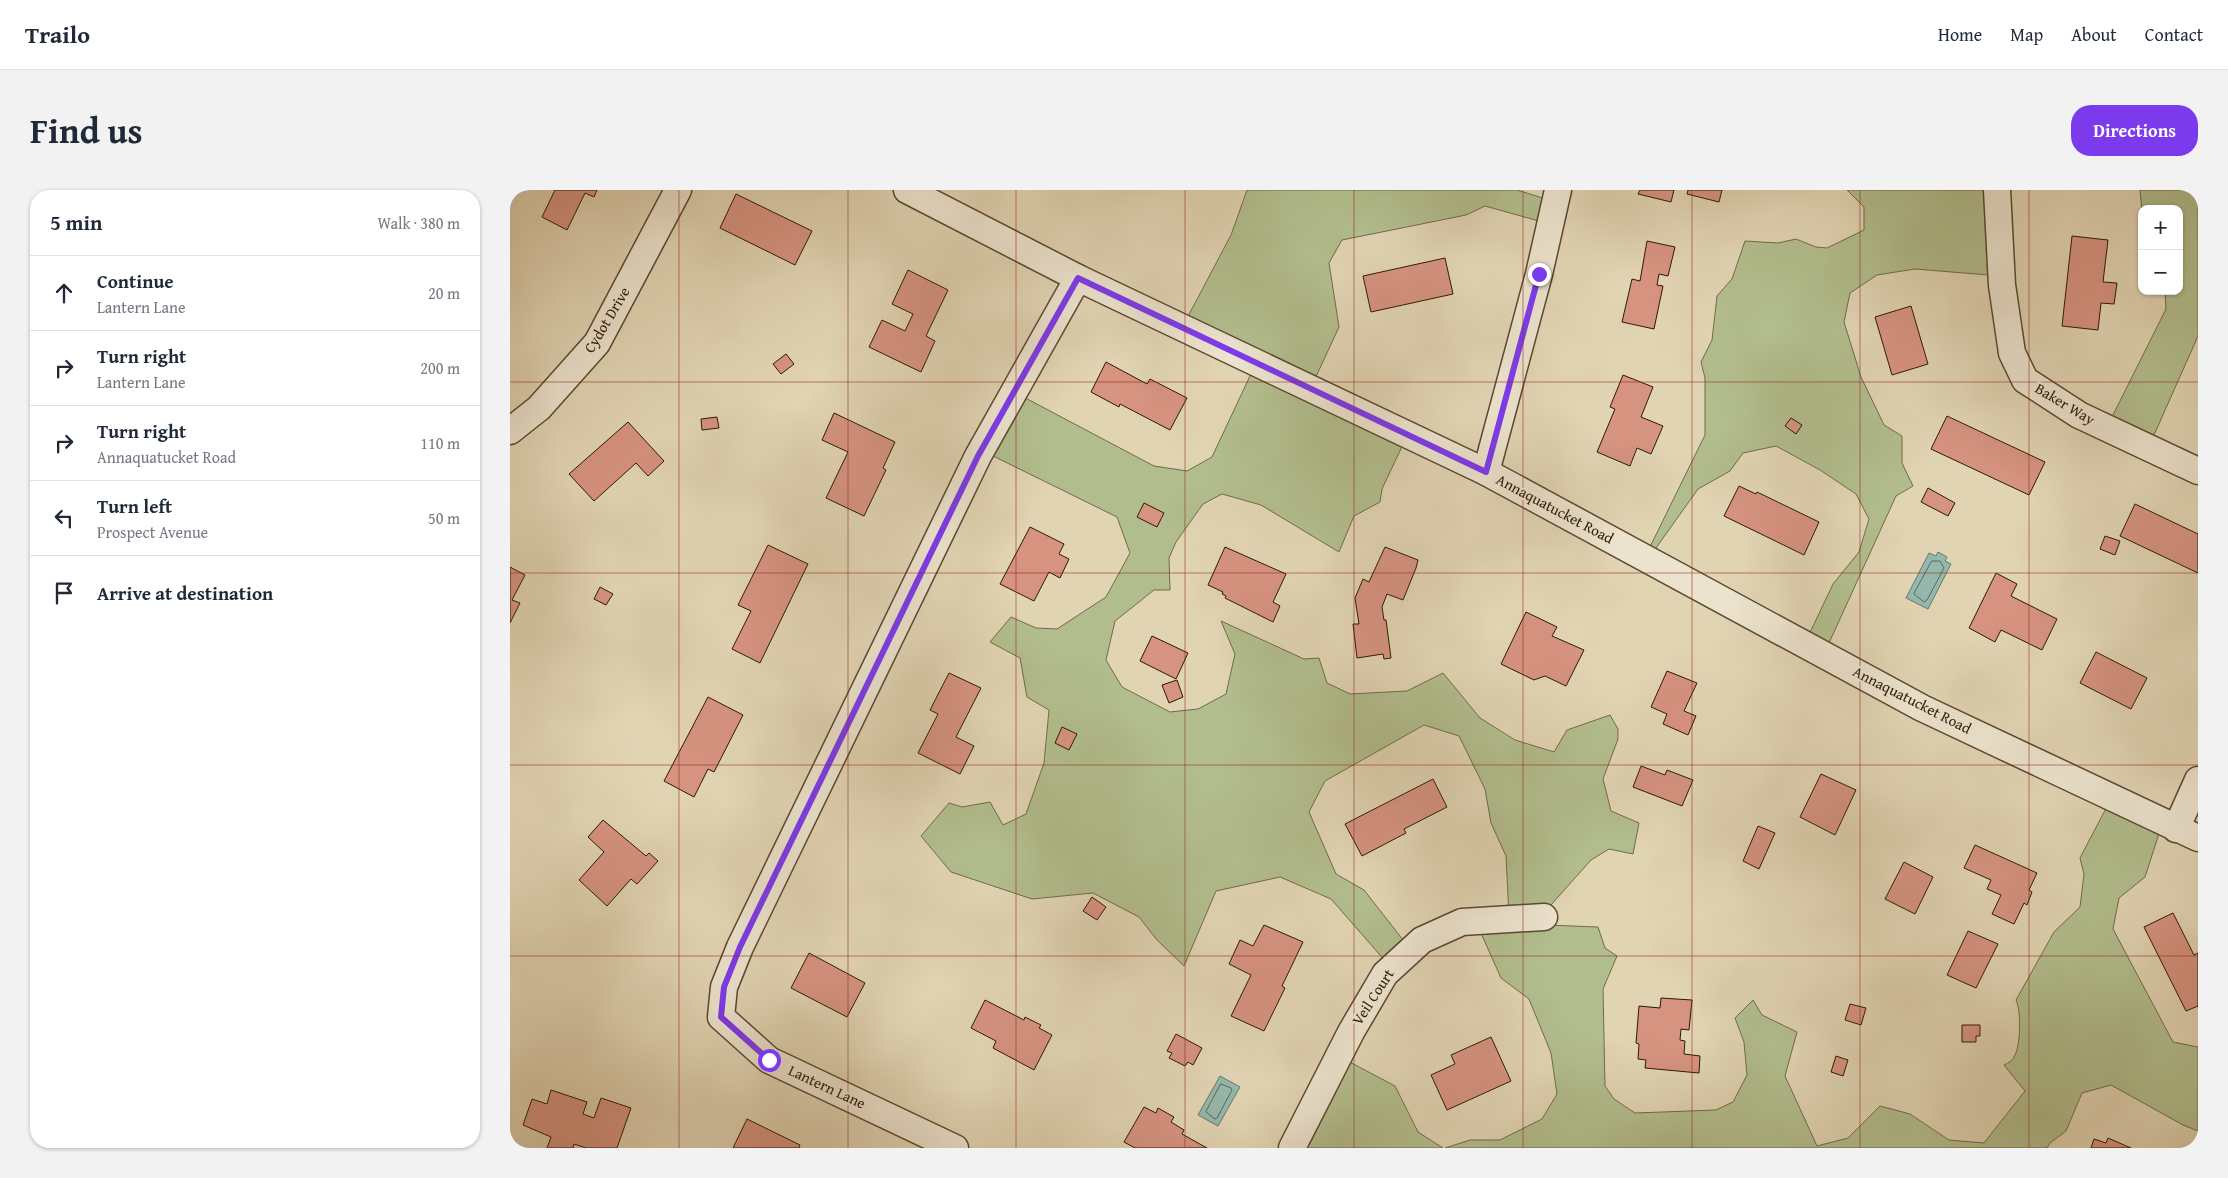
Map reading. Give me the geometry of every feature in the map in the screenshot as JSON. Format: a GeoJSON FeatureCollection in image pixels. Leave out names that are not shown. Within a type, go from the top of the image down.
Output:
{"type":"FeatureCollection","features":[{"type":"Feature","properties":{"kind":"street","name":"Cydot Drive"},"geometry":{"type":"LineString","coordinates":[[510,432],[539,408],[597,343],[678,190]]}},
{"type":"Feature","properties":{"kind":"street","name":"Annaquatucket Road"},"geometry":{"type":"LineString","coordinates":[[907,190],[1078,278],[1486,472],[1922,708],[2187,834]]}},
{"type":"Feature","properties":{"kind":"street"},"geometry":{"type":"LineString","coordinates":[[1486,472],[1539,274],[1558,190]]}},
{"type":"Feature","properties":{"kind":"street","name":"Baker Way"},"geometry":{"type":"LineString","coordinates":[[1997,190],[2002,285],[2012,354],[2026,380],[2078,415],[2198,471]]}},
{"type":"Feature","properties":{"kind":"street","name":"Lantern Lane"},"geometry":{"type":"LineString","coordinates":[[956,1148],[769,1060],[721,1017],[724,987],[740,947],[978,456],[1078,278]]}},
{"type":"Feature","properties":{"kind":"street"},"geometry":{"type":"LineString","coordinates":[[2187,834],[2198,780]]}},
{"type":"Feature","properties":{"kind":"street","name":"Veil Court"},"geometry":{"type":"LineString","coordinates":[[1292,1148],[1351,1032],[1385,974],[1422,940],[1462,922],[1544,917]]}},
{"type":"Feature","properties":{"kind":"green space"},"geometry":{"type":"Polygon","coordinates":[[[1247,190],[1517,190],[1546,199],[1546,223],[1485,206],[1466,215],[1342,240],[1329,263],[1339,327],[1313,383],[1406,438],[1382,489],[1380,502],[1354,516],[1339,552],[1261,505],[1222,494],[1203,504],[1176,542],[1169,558],[1170,590],[1154,590],[1115,621],[1106,660],[1122,687],[1170,712],[1198,709],[1226,694],[1235,654],[1221,621],[1304,659],[1319,658],[1327,683],[1350,694],[1407,691],[1443,673],[1480,718],[1515,740],[1554,752],[1567,730],[1610,715],[1618,729],[1618,739],[1603,779],[1611,811],[1639,823],[1633,854],[1609,849],[1591,860],[1542,915],[1547,925],[1598,927],[1605,948],[1617,956],[1603,989],[1605,1086],[1614,1099],[1635,1113],[1716,1110],[1733,1102],[1747,1075],[1744,1042],[1735,1018],[1753,1000],[1762,1015],[1797,1032],[1785,1076],[1817,1146],[1848,1138],[1880,1106],[1910,1114],[1949,1140],[1984,1143],[2025,1091],[2004,1065],[2013,1058],[2017,1050],[2019,1019],[2016,1000],[2054,932],[2080,907],[2084,874],[2080,858],[2111,799],[2163,821],[2145,877],[2119,898],[2113,929],[2173,1042],[2198,1047],[2198,1131],[2183,1125],[2111,1085],[2082,1093],[2066,1131],[2050,1143],[2047,1148],[1445,1148],[1470,1140],[1500,1140],[1542,1119],[1557,1094],[1551,1053],[1529,999],[1501,978],[1476,922],[1509,916],[1506,856],[1491,823],[1485,789],[1459,736],[1424,725],[1325,781],[1309,812],[1336,874],[1364,890],[1407,945],[1387,963],[1331,899],[1280,877],[1216,891],[1184,966],[1157,940],[1139,917],[1093,893],[1032,899],[951,872],[921,836],[949,803],[962,807],[990,802],[1003,825],[1026,814],[1044,763],[1049,710],[1027,697],[1020,658],[990,642],[1011,617],[1036,628],[1057,629],[1106,597],[1130,553],[1117,517],[987,453],[1014,392],[1154,466],[1187,471],[1212,457],[1257,361],[1185,322],[1231,235],[1247,190]]]}},
{"type":"Feature","properties":{"kind":"green space"},"geometry":{"type":"Polygon","coordinates":[[[1847,190],[1996,190],[2001,276],[1915,269],[1877,275],[1850,293],[1844,322],[1861,377],[1884,425],[1902,436],[1902,463],[1913,486],[1896,496],[1829,643],[1806,641],[1833,584],[1859,552],[1869,519],[1856,494],[1820,470],[1776,446],[1743,453],[1730,471],[1698,489],[1651,555],[1646,555],[1705,435],[1705,378],[1701,362],[1712,340],[1717,296],[1732,279],[1745,241],[1778,243],[1796,239],[1816,247],[1827,248],[1864,230],[1864,207],[1847,190]]]}},
{"type":"Feature","properties":{"kind":"green space"},"geometry":{"type":"Polygon","coordinates":[[[2140,190],[2198,190],[2198,336],[2150,444],[2108,425],[2166,309],[2165,295],[2183,295],[2183,205],[2141,205],[2140,190]]]}},
{"type":"Feature","properties":{"kind":"green space"},"geometry":{"type":"Polygon","coordinates":[[[1344,1059],[1395,1086],[1418,1132],[1443,1148],[1291,1148],[1344,1059]]]}},
{"type":"Feature","properties":{"kind":"water"},"geometry":{"type":"Polygon","coordinates":[[[1938,552],[1947,557],[1945,561],[1951,564],[1928,609],[1906,598],[1929,553],[1936,556],[1938,552]]]}},
{"type":"Feature","properties":{"kind":"water"},"geometry":{"type":"Polygon","coordinates":[[[1220,1076],[1240,1087],[1218,1126],[1198,1115],[1220,1076]]]}},
{"type":"Feature","properties":{"kind":"building"},"geometry":{"type":"Polygon","coordinates":[[[555,190],[597,190],[594,197],[585,193],[567,230],[542,217],[555,190]]]}},
{"type":"Feature","properties":{"kind":"building"},"geometry":{"type":"Polygon","coordinates":[[[1640,190],[1674,190],[1671,202],[1638,194],[1640,190]]]}},
{"type":"Feature","properties":{"kind":"building"},"geometry":{"type":"Polygon","coordinates":[[[1688,190],[1722,190],[1719,202],[1687,194],[1688,190]]]}},
{"type":"Feature","properties":{"kind":"building"},"geometry":{"type":"Polygon","coordinates":[[[736,194],[812,231],[795,265],[720,228],[736,194]]]}},
{"type":"Feature","properties":{"kind":"building"},"geometry":{"type":"Polygon","coordinates":[[[2072,236],[2108,240],[2103,282],[2117,283],[2114,304],[2101,303],[2098,330],[2062,326],[2072,236]]]}},
{"type":"Feature","properties":{"kind":"building"},"geometry":{"type":"Polygon","coordinates":[[[1647,241],[1675,247],[1668,276],[1659,274],[1657,285],[1663,286],[1654,329],[1622,322],[1632,279],[1640,281],[1647,241]]]}},
{"type":"Feature","properties":{"kind":"building"},"geometry":{"type":"Polygon","coordinates":[[[1445,258],[1453,294],[1371,312],[1363,276],[1445,258]]]}},
{"type":"Feature","properties":{"kind":"building"},"geometry":{"type":"Polygon","coordinates":[[[908,270],[948,290],[926,336],[935,341],[921,372],[869,347],[882,320],[905,331],[913,314],[892,304],[908,270]]]}},
{"type":"Feature","properties":{"kind":"building"},"geometry":{"type":"Polygon","coordinates":[[[1911,306],[1928,364],[1892,375],[1875,317],[1911,306]]]}},
{"type":"Feature","properties":{"kind":"building"},"geometry":{"type":"Polygon","coordinates":[[[786,354],[794,364],[781,374],[773,364],[786,354]]]}},
{"type":"Feature","properties":{"kind":"building"},"geometry":{"type":"Polygon","coordinates":[[[1106,362],[1147,384],[1150,379],[1187,398],[1170,430],[1120,404],[1119,407],[1091,392],[1106,362]]]}},
{"type":"Feature","properties":{"kind":"building"},"geometry":{"type":"Polygon","coordinates":[[[1623,375],[1653,387],[1641,417],[1663,426],[1651,454],[1637,448],[1630,466],[1597,452],[1615,409],[1610,407],[1623,375]]]}},
{"type":"Feature","properties":{"kind":"building"},"geometry":{"type":"Polygon","coordinates":[[[834,413],[895,442],[883,468],[886,470],[864,516],[826,498],[848,452],[822,440],[834,413]]]}},
{"type":"Feature","properties":{"kind":"building"},"geometry":{"type":"Polygon","coordinates":[[[1947,416],[2045,462],[2029,495],[1931,449],[1947,416]]]}},
{"type":"Feature","properties":{"kind":"building"},"geometry":{"type":"Polygon","coordinates":[[[717,417],[719,428],[702,430],[701,419],[717,417]]]}},
{"type":"Feature","properties":{"kind":"building"},"geometry":{"type":"Polygon","coordinates":[[[1791,418],[1802,425],[1796,434],[1785,426],[1791,418]]]}},
{"type":"Feature","properties":{"kind":"building"},"geometry":{"type":"Polygon","coordinates":[[[628,422],[664,461],[648,476],[636,463],[594,501],[569,474],[628,422]]]}},
{"type":"Feature","properties":{"kind":"building"},"geometry":{"type":"Polygon","coordinates":[[[1739,486],[1756,494],[1757,492],[1819,522],[1804,555],[1724,516],[1739,486]]]}},
{"type":"Feature","properties":{"kind":"building"},"geometry":{"type":"Polygon","coordinates":[[[1928,488],[1955,503],[1948,516],[1921,502],[1928,488]]]}},
{"type":"Feature","properties":{"kind":"building"},"geometry":{"type":"Polygon","coordinates":[[[1144,503],[1164,513],[1157,527],[1137,517],[1144,503]]]}},
{"type":"Feature","properties":{"kind":"building"},"geometry":{"type":"Polygon","coordinates":[[[2135,504],[2198,534],[2198,573],[2120,536],[2135,504]]]}},
{"type":"Feature","properties":{"kind":"building"},"geometry":{"type":"Polygon","coordinates":[[[1030,527],[1064,544],[1059,554],[1069,559],[1060,578],[1049,572],[1034,601],[1000,584],[1030,527]]]}},
{"type":"Feature","properties":{"kind":"building"},"geometry":{"type":"Polygon","coordinates":[[[2105,536],[2120,541],[2115,555],[2100,549],[2105,536]]]}},
{"type":"Feature","properties":{"kind":"building"},"geometry":{"type":"Polygon","coordinates":[[[768,545],[808,564],[760,663],[732,649],[751,611],[738,605],[768,545]]]}},
{"type":"Feature","properties":{"kind":"building"},"geometry":{"type":"Polygon","coordinates":[[[1225,547],[1286,574],[1273,602],[1280,606],[1273,622],[1225,598],[1226,596],[1222,594],[1223,592],[1208,585],[1225,547]]]}},
{"type":"Feature","properties":{"kind":"building"},"geometry":{"type":"Polygon","coordinates":[[[1385,547],[1418,560],[1416,568],[1403,600],[1387,594],[1382,607],[1384,620],[1386,620],[1391,658],[1384,659],[1383,654],[1357,658],[1353,624],[1359,624],[1355,598],[1363,579],[1369,582],[1385,547]]]}},
{"type":"Feature","properties":{"kind":"building"},"geometry":{"type":"Polygon","coordinates":[[[510,567],[525,575],[512,600],[520,603],[510,623],[510,567]]]}},
{"type":"Feature","properties":{"kind":"building"},"geometry":{"type":"Polygon","coordinates":[[[1996,573],[2017,584],[2011,596],[2057,619],[2042,650],[2001,630],[1995,642],[1969,628],[1996,573]]]}},
{"type":"Feature","properties":{"kind":"building"},"geometry":{"type":"Polygon","coordinates":[[[600,587],[613,594],[606,605],[594,599],[600,587]]]}},
{"type":"Feature","properties":{"kind":"building"},"geometry":{"type":"Polygon","coordinates":[[[1526,612],[1557,627],[1552,636],[1584,650],[1566,686],[1545,676],[1534,680],[1501,664],[1526,612]]]}},
{"type":"Feature","properties":{"kind":"building"},"geometry":{"type":"Polygon","coordinates":[[[1152,636],[1188,653],[1176,679],[1140,661],[1152,636]]]}},
{"type":"Feature","properties":{"kind":"building"},"geometry":{"type":"Polygon","coordinates":[[[2096,652],[2147,678],[2131,709],[2080,683],[2096,652]]]}},
{"type":"Feature","properties":{"kind":"building"},"geometry":{"type":"Polygon","coordinates":[[[1667,671],[1697,683],[1684,711],[1696,716],[1688,735],[1663,724],[1667,714],[1651,707],[1667,671]]]}},
{"type":"Feature","properties":{"kind":"building"},"geometry":{"type":"Polygon","coordinates":[[[949,673],[981,688],[956,737],[974,746],[960,774],[918,753],[938,714],[930,710],[949,673]]]}},
{"type":"Feature","properties":{"kind":"building"},"geometry":{"type":"Polygon","coordinates":[[[1177,680],[1183,697],[1169,703],[1162,685],[1177,680]]]}},
{"type":"Feature","properties":{"kind":"building"},"geometry":{"type":"Polygon","coordinates":[[[708,697],[743,715],[714,772],[708,769],[694,797],[664,781],[708,697]]]}},
{"type":"Feature","properties":{"kind":"building"},"geometry":{"type":"Polygon","coordinates":[[[1062,727],[1077,734],[1069,750],[1055,743],[1062,727]]]}},
{"type":"Feature","properties":{"kind":"building"},"geometry":{"type":"Polygon","coordinates":[[[1641,766],[1665,775],[1667,770],[1693,780],[1682,806],[1633,787],[1641,766]]]}},
{"type":"Feature","properties":{"kind":"building"},"geometry":{"type":"Polygon","coordinates":[[[1821,774],[1856,790],[1835,835],[1800,817],[1821,774]]]}},
{"type":"Feature","properties":{"kind":"building"},"geometry":{"type":"Polygon","coordinates":[[[1433,779],[1447,807],[1404,829],[1406,833],[1362,856],[1345,824],[1433,779]]]}},
{"type":"Feature","properties":{"kind":"building"},"geometry":{"type":"Polygon","coordinates":[[[603,820],[646,856],[649,853],[658,861],[637,884],[631,879],[607,906],[579,880],[604,852],[588,837],[603,820]]]}},
{"type":"Feature","properties":{"kind":"building"},"geometry":{"type":"Polygon","coordinates":[[[1758,826],[1775,833],[1759,869],[1743,861],[1758,826]]]}},
{"type":"Feature","properties":{"kind":"building"},"geometry":{"type":"Polygon","coordinates":[[[1975,845],[2037,873],[2029,890],[2032,892],[2027,905],[2024,903],[2014,924],[1992,914],[2001,895],[1987,889],[1991,880],[1964,868],[1975,845]]]}},
{"type":"Feature","properties":{"kind":"building"},"geometry":{"type":"Polygon","coordinates":[[[1904,862],[1933,877],[1915,914],[1885,899],[1904,862]]]}},
{"type":"Feature","properties":{"kind":"building"},"geometry":{"type":"Polygon","coordinates":[[[1092,897],[1106,907],[1097,920],[1083,911],[1092,897]]]}},
{"type":"Feature","properties":{"kind":"building"},"geometry":{"type":"Polygon","coordinates":[[[2173,913],[2194,955],[2198,953],[2198,1006],[2186,1011],[2144,927],[2173,913]]]}},
{"type":"Feature","properties":{"kind":"building"},"geometry":{"type":"Polygon","coordinates":[[[1264,925],[1303,942],[1282,986],[1285,988],[1264,1031],[1231,1016],[1251,975],[1229,964],[1240,940],[1253,946],[1264,925]]]}},
{"type":"Feature","properties":{"kind":"building"},"geometry":{"type":"Polygon","coordinates":[[[1968,931],[1998,944],[1976,988],[1947,975],[1968,931]]]}},
{"type":"Feature","properties":{"kind":"building"},"geometry":{"type":"Polygon","coordinates":[[[809,953],[865,983],[847,1017],[791,988],[809,953]]]}},
{"type":"Feature","properties":{"kind":"building"},"geometry":{"type":"Polygon","coordinates":[[[1661,998],[1692,1000],[1689,1030],[1681,1029],[1680,1040],[1685,1041],[1684,1054],[1700,1056],[1699,1073],[1645,1068],[1646,1060],[1638,1059],[1639,1044],[1636,1043],[1639,1006],[1660,1008],[1661,998]]]}},
{"type":"Feature","properties":{"kind":"building"},"geometry":{"type":"Polygon","coordinates":[[[985,1000],[1024,1020],[1025,1017],[1041,1025],[1039,1028],[1052,1035],[1034,1070],[993,1048],[996,1041],[971,1028],[985,1000]]]}},
{"type":"Feature","properties":{"kind":"building"},"geometry":{"type":"Polygon","coordinates":[[[1850,1004],[1866,1008],[1861,1025],[1845,1020],[1850,1004]]]}},
{"type":"Feature","properties":{"kind":"building"},"geometry":{"type":"Polygon","coordinates":[[[1962,1025],[1980,1025],[1980,1036],[1976,1036],[1976,1042],[1962,1042],[1962,1025]]]}},
{"type":"Feature","properties":{"kind":"building"},"geometry":{"type":"Polygon","coordinates":[[[1176,1034],[1202,1048],[1193,1065],[1188,1062],[1185,1066],[1169,1058],[1172,1053],[1167,1051],[1176,1034]]]}},
{"type":"Feature","properties":{"kind":"building"},"geometry":{"type":"Polygon","coordinates":[[[1491,1037],[1511,1081],[1447,1110],[1431,1075],[1455,1064],[1451,1055],[1491,1037]]]}},
{"type":"Feature","properties":{"kind":"building"},"geometry":{"type":"Polygon","coordinates":[[[1836,1056],[1848,1060],[1843,1076],[1831,1072],[1836,1056]]]}},
{"type":"Feature","properties":{"kind":"building"},"geometry":{"type":"Polygon","coordinates":[[[551,1090],[587,1102],[583,1114],[594,1118],[601,1098],[631,1108],[617,1148],[586,1148],[574,1144],[573,1148],[547,1148],[551,1137],[523,1125],[532,1099],[547,1104],[551,1090]]]}},
{"type":"Feature","properties":{"kind":"building"},"geometry":{"type":"Polygon","coordinates":[[[1144,1107],[1156,1113],[1158,1108],[1174,1117],[1171,1122],[1184,1130],[1182,1134],[1207,1148],[1135,1148],[1124,1142],[1144,1107]]]}},
{"type":"Feature","properties":{"kind":"building"},"geometry":{"type":"Polygon","coordinates":[[[747,1119],[800,1145],[799,1148],[733,1148],[747,1119]]]}},
{"type":"Feature","properties":{"kind":"building"},"geometry":{"type":"Polygon","coordinates":[[[2108,1138],[2131,1148],[2091,1148],[2094,1139],[2106,1143],[2108,1138]]]}},
{"type":"Feature","properties":{"kind":"route"},"geometry":{"type":"LineString","coordinates":[[769,1060],[721,1017],[724,987],[740,947],[978,456],[1078,278],[1171,320],[1486,472],[1539,274]]}}]}
